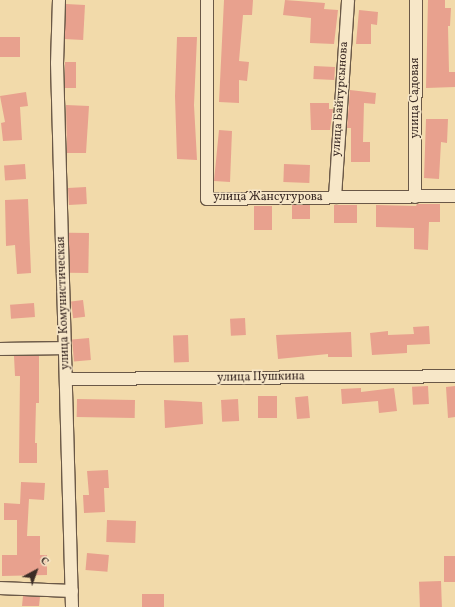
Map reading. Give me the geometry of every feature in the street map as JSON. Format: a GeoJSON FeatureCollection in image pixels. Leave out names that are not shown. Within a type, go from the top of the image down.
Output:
{"type":"FeatureCollection","features":[{"type":"Feature","properties":{"kind":"street","name":"улица Комунистическая"},"geometry":{"type":"LineString","coordinates":[[59,0],[57,63],[72,607]]}},
{"type":"Feature","properties":{"kind":"street","name":"улица Жансугурова"},"geometry":{"type":"LineString","coordinates":[[206,0],[207,199],[455,196]]}},
{"type":"Feature","properties":{"kind":"street","name":"улица Байтурсынова"},"geometry":{"type":"LineString","coordinates":[[335,197],[348,0]]}},
{"type":"Feature","properties":{"kind":"street","name":"улица Садовая"},"geometry":{"type":"LineString","coordinates":[[415,197],[416,0]]}},
{"type":"Feature","properties":{"kind":"street"},"geometry":{"type":"LineString","coordinates":[[0,349],[65,348]]}},
{"type":"Feature","properties":{"kind":"street","name":"улица Пушкина"},"geometry":{"type":"LineString","coordinates":[[66,379],[455,376]]}},
{"type":"Feature","properties":{"kind":"street"},"geometry":{"type":"LineString","coordinates":[[0,588],[72,591]]}},
{"type":"Feature","properties":{"kind":"building"},"geometry":{"type":"Polygon","coordinates":[[[224,0],[253,0],[252,15],[243,15],[239,61],[249,62],[247,81],[239,80],[239,103],[219,102],[224,0]]]}},
{"type":"Feature","properties":{"kind":"building"},"geometry":{"type":"Polygon","coordinates":[[[285,0],[325,3],[324,9],[338,10],[334,44],[310,43],[311,18],[283,15],[285,0]]]}},
{"type":"Feature","properties":{"kind":"building"},"geometry":{"type":"Polygon","coordinates":[[[428,0],[445,0],[445,8],[451,8],[450,26],[448,26],[449,72],[455,72],[455,87],[426,88],[428,0]]]}},
{"type":"Feature","properties":{"kind":"building"},"geometry":{"type":"Polygon","coordinates":[[[66,4],[85,5],[83,40],[64,39],[66,4]]]}},
{"type":"Feature","properties":{"kind":"building"},"geometry":{"type":"Polygon","coordinates":[[[359,10],[378,12],[377,25],[371,24],[371,44],[356,44],[359,10]]]}},
{"type":"Feature","properties":{"kind":"building"},"geometry":{"type":"Polygon","coordinates":[[[0,37],[20,37],[20,57],[0,57],[0,37]]]}},
{"type":"Feature","properties":{"kind":"building"},"geometry":{"type":"Polygon","coordinates":[[[177,37],[197,37],[194,105],[197,160],[177,159],[175,96],[177,37]]]}},
{"type":"Feature","properties":{"kind":"building"},"geometry":{"type":"Polygon","coordinates":[[[65,62],[76,62],[76,88],[65,88],[65,62]]]}},
{"type":"Feature","properties":{"kind":"building"},"geometry":{"type":"Polygon","coordinates":[[[314,66],[335,67],[334,80],[313,79],[314,66]]]}},
{"type":"Feature","properties":{"kind":"building"},"geometry":{"type":"Polygon","coordinates":[[[350,90],[376,93],[375,104],[364,103],[363,142],[370,142],[370,162],[351,162],[351,128],[347,128],[350,90]]]}},
{"type":"Feature","properties":{"kind":"building"},"geometry":{"type":"Polygon","coordinates":[[[26,92],[28,106],[20,107],[22,140],[3,141],[1,123],[5,122],[0,96],[26,92]]]}},
{"type":"Feature","properties":{"kind":"building"},"geometry":{"type":"Polygon","coordinates":[[[310,103],[329,103],[329,109],[333,109],[330,130],[311,130],[310,103]]]}},
{"type":"Feature","properties":{"kind":"building"},"geometry":{"type":"Polygon","coordinates":[[[66,105],[89,106],[86,153],[67,153],[66,105]]]}},
{"type":"Feature","properties":{"kind":"building"},"geometry":{"type":"Polygon","coordinates":[[[426,119],[448,119],[447,143],[441,142],[439,179],[424,178],[426,119]]]}},
{"type":"Feature","properties":{"kind":"building"},"geometry":{"type":"Polygon","coordinates":[[[219,130],[232,131],[230,182],[214,181],[219,130]]]}},
{"type":"Feature","properties":{"kind":"building"},"geometry":{"type":"Polygon","coordinates":[[[25,164],[26,179],[5,180],[4,165],[25,164]]]}},
{"type":"Feature","properties":{"kind":"building"},"geometry":{"type":"Polygon","coordinates":[[[284,164],[310,165],[309,183],[283,182],[284,164]]]}},
{"type":"Feature","properties":{"kind":"building"},"geometry":{"type":"Polygon","coordinates":[[[86,187],[87,204],[69,205],[68,188],[86,187]]]}},
{"type":"Feature","properties":{"kind":"building"},"geometry":{"type":"Polygon","coordinates":[[[28,199],[31,273],[17,274],[15,245],[6,246],[5,200],[28,199]]]}},
{"type":"Feature","properties":{"kind":"building"},"geometry":{"type":"Polygon","coordinates":[[[417,204],[440,204],[440,222],[429,222],[428,250],[414,249],[414,228],[376,227],[376,205],[416,206],[417,204]]]}},
{"type":"Feature","properties":{"kind":"building"},"geometry":{"type":"Polygon","coordinates":[[[292,205],[310,205],[310,219],[292,219],[292,205]]]}},
{"type":"Feature","properties":{"kind":"building"},"geometry":{"type":"Polygon","coordinates":[[[334,205],[357,205],[357,223],[334,223],[334,205]]]}},
{"type":"Feature","properties":{"kind":"building"},"geometry":{"type":"Polygon","coordinates":[[[254,206],[272,206],[272,230],[254,230],[254,206]]]}},
{"type":"Feature","properties":{"kind":"building"},"geometry":{"type":"Polygon","coordinates":[[[69,233],[89,233],[88,273],[68,273],[69,233]]]}},
{"type":"Feature","properties":{"kind":"building"},"geometry":{"type":"Polygon","coordinates":[[[83,300],[85,317],[73,318],[71,301],[83,300]]]}},
{"type":"Feature","properties":{"kind":"building"},"geometry":{"type":"Polygon","coordinates":[[[34,303],[35,317],[11,319],[10,305],[34,303]]]}},
{"type":"Feature","properties":{"kind":"building"},"geometry":{"type":"Polygon","coordinates":[[[245,318],[246,335],[231,336],[230,319],[245,318]]]}},
{"type":"Feature","properties":{"kind":"building"},"geometry":{"type":"Polygon","coordinates":[[[429,326],[430,344],[407,345],[407,353],[372,355],[370,333],[388,331],[388,335],[414,334],[413,327],[429,326]]]}},
{"type":"Feature","properties":{"kind":"building"},"geometry":{"type":"Polygon","coordinates":[[[351,332],[352,357],[328,357],[328,354],[278,359],[276,335],[351,332]]]}},
{"type":"Feature","properties":{"kind":"building"},"geometry":{"type":"Polygon","coordinates":[[[188,335],[189,362],[174,363],[173,336],[188,335]]]}},
{"type":"Feature","properties":{"kind":"building"},"geometry":{"type":"Polygon","coordinates":[[[89,338],[91,360],[74,361],[72,339],[89,338]]]}},
{"type":"Feature","properties":{"kind":"building"},"geometry":{"type":"Polygon","coordinates":[[[14,356],[39,356],[39,403],[36,403],[35,443],[37,443],[37,463],[19,463],[20,376],[15,376],[14,356]]]}},
{"type":"Feature","properties":{"kind":"building"},"geometry":{"type":"Polygon","coordinates":[[[428,386],[429,404],[413,405],[412,387],[428,386]]]}},
{"type":"Feature","properties":{"kind":"building"},"geometry":{"type":"Polygon","coordinates":[[[455,386],[455,417],[448,418],[446,387],[455,386]]]}},
{"type":"Feature","properties":{"kind":"building"},"geometry":{"type":"Polygon","coordinates":[[[361,388],[361,392],[394,388],[397,411],[379,413],[378,401],[342,404],[341,389],[361,388]]]}},
{"type":"Feature","properties":{"kind":"building"},"geometry":{"type":"Polygon","coordinates":[[[258,396],[277,396],[277,418],[258,418],[258,396]]]}},
{"type":"Feature","properties":{"kind":"building"},"geometry":{"type":"Polygon","coordinates":[[[308,396],[310,418],[297,419],[295,397],[308,396]]]}},
{"type":"Feature","properties":{"kind":"building"},"geometry":{"type":"Polygon","coordinates":[[[77,399],[135,400],[135,418],[77,417],[77,399]]]}},
{"type":"Feature","properties":{"kind":"building"},"geometry":{"type":"Polygon","coordinates":[[[238,399],[239,421],[222,422],[221,400],[238,399]]]}},
{"type":"Feature","properties":{"kind":"building"},"geometry":{"type":"Polygon","coordinates":[[[164,400],[202,402],[203,424],[165,428],[164,400]]]}},
{"type":"Feature","properties":{"kind":"building"},"geometry":{"type":"Polygon","coordinates":[[[108,470],[109,488],[104,488],[105,512],[84,513],[83,495],[89,495],[87,471],[108,470]]]}},
{"type":"Feature","properties":{"kind":"building"},"geometry":{"type":"Polygon","coordinates":[[[21,482],[45,483],[44,500],[29,499],[27,536],[40,536],[40,555],[47,555],[47,575],[2,576],[2,555],[17,555],[17,520],[4,520],[4,503],[20,504],[21,482]]]}},
{"type":"Feature","properties":{"kind":"building"},"geometry":{"type":"Polygon","coordinates":[[[107,520],[136,521],[135,543],[106,542],[107,520]]]}},
{"type":"Feature","properties":{"kind":"building"},"geometry":{"type":"Polygon","coordinates":[[[87,553],[109,555],[107,572],[86,570],[87,553]]]}},
{"type":"Feature","properties":{"kind":"building"},"geometry":{"type":"Polygon","coordinates":[[[444,556],[455,556],[455,582],[444,582],[444,556]]]}},
{"type":"Feature","properties":{"kind":"building"},"geometry":{"type":"Polygon","coordinates":[[[441,581],[442,607],[420,607],[419,582],[441,581]]]}},
{"type":"Feature","properties":{"kind":"building"},"geometry":{"type":"Polygon","coordinates":[[[142,594],[164,594],[164,607],[142,607],[142,594]]]}},
{"type":"Feature","properties":{"kind":"building"},"geometry":{"type":"Polygon","coordinates":[[[23,596],[40,597],[39,606],[22,606],[23,596]]]}}]}
